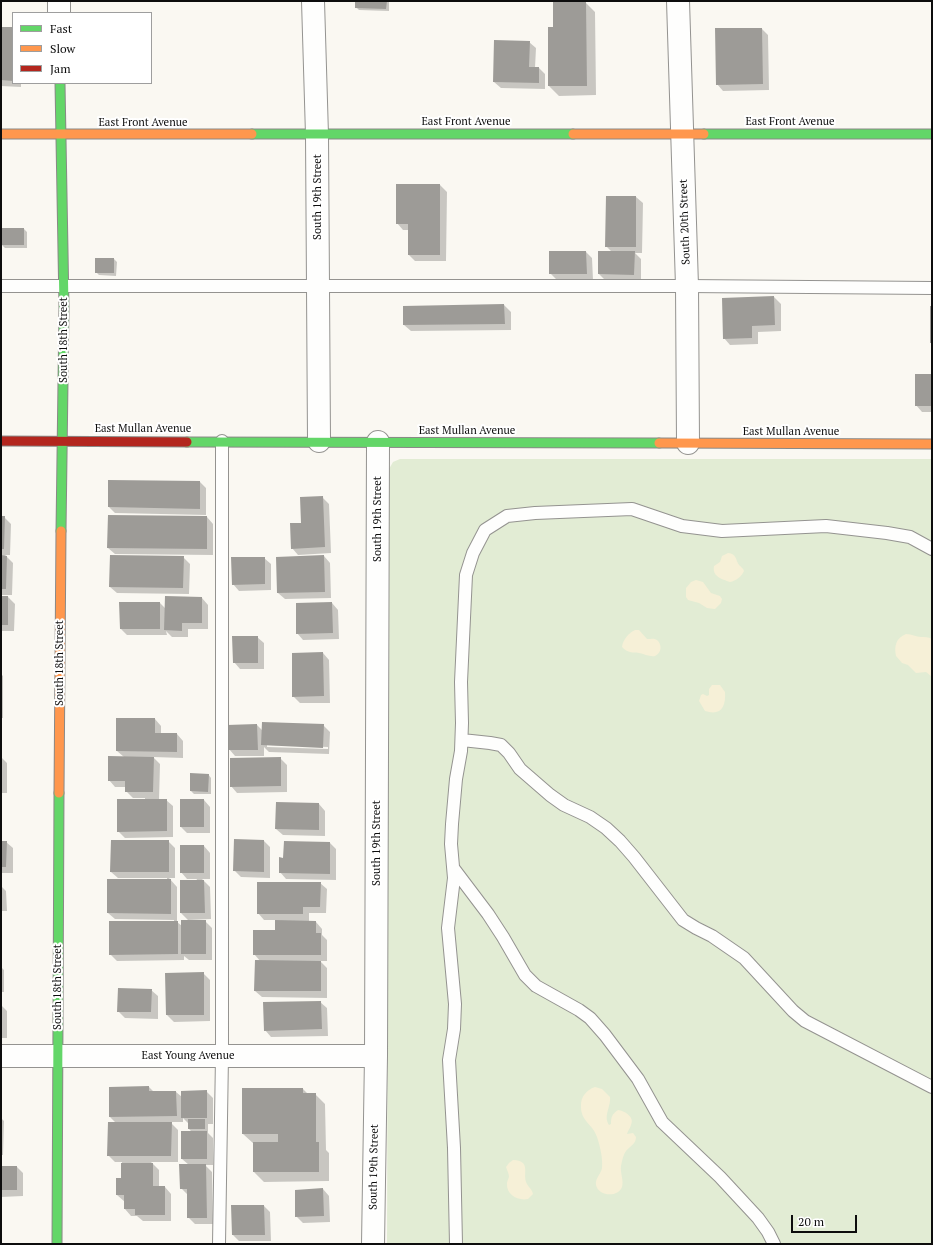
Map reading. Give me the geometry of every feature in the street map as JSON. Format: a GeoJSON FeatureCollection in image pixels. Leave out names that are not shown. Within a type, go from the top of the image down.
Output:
{"type":"FeatureCollection","features":[{"type":"Feature","properties":{"kind":"street"},"geometry":{"type":"LineString","coordinates":[[59,1],[59,12]]}},
{"type":"Feature","properties":{"kind":"street","name":"South 19th Street"},"geometry":{"type":"LineString","coordinates":[[313,1],[317,135],[319,441]]}},
{"type":"Feature","properties":{"kind":"street","name":"South 20th Street"},"geometry":{"type":"LineString","coordinates":[[678,1],[687,286],[688,443]]}},
{"type":"Feature","properties":{"kind":"street","name":"South 18th Street"},"geometry":{"type":"LineString","coordinates":[[57,1244],[62,441],[64,386],[64,286],[60,84]]}},
{"type":"Feature","properties":{"kind":"street","name":"East Front Avenue"},"geometry":{"type":"LineString","coordinates":[[1,134],[932,134]]}},
{"type":"Feature","properties":{"kind":"street","name":"East Mullan Avenue"},"geometry":{"type":"LineString","coordinates":[[1,441],[932,444]]}},
{"type":"Feature","properties":{"kind":"street","name":"South 19th Street"},"geometry":{"type":"LineString","coordinates":[[373,1244],[376,1056],[378,442]]}},
{"type":"Feature","properties":{"kind":"street","name":"East Young Avenue"},"geometry":{"type":"LineString","coordinates":[[1,1056],[376,1056]]}},
{"type":"Feature","properties":{"kind":"lane"},"geometry":{"type":"LineString","coordinates":[[1,286],[687,286],[932,288]]}},
{"type":"Feature","properties":{"kind":"lane"},"geometry":{"type":"LineString","coordinates":[[219,1244],[222,1056],[222,441]]}},
{"type":"Feature","properties":{"kind":"lane"},"geometry":{"type":"LineString","coordinates":[[456,1244],[454,1148],[449,1060],[454,1030],[455,1004],[448,928],[454,878],[451,844],[456,779],[462,740],[461,682],[466,576],[473,553],[485,530],[507,516],[535,513],[632,510],[682,526],[722,531],[826,526],[880,532],[910,538],[932,549]]}},
{"type":"Feature","properties":{"kind":"lane"},"geometry":{"type":"LineString","coordinates":[[462,740],[490,742],[501,746],[509,753],[520,769],[550,795],[564,805],[590,817],[606,828],[634,857],[683,920],[712,936],[744,958],[794,1012],[805,1021],[932,1087]]}},
{"type":"Feature","properties":{"kind":"lane"},"geometry":{"type":"LineString","coordinates":[[454,869],[503,936],[525,975],[536,986],[579,1010],[590,1018],[605,1035],[638,1079],[662,1122],[720,1177],[758,1218],[774,1244]]}},
{"type":"Feature","properties":{"kind":"green space"},"geometry":{"type":"Polygon","coordinates":[[[400,459],[932,459],[932,1244],[387,1244],[389,469],[393,462],[400,459]]]}},
{"type":"Feature","properties":{"kind":"sand"},"geometry":{"type":"Polygon","coordinates":[[[728,553],[734,556],[744,571],[742,575],[730,582],[718,577],[714,570],[714,566],[720,562],[722,556],[728,553]]]}},
{"type":"Feature","properties":{"kind":"sand"},"geometry":{"type":"Polygon","coordinates":[[[696,580],[703,582],[711,593],[720,596],[722,599],[721,603],[715,609],[707,608],[699,603],[688,600],[686,597],[686,588],[691,582],[696,580]]]}},
{"type":"Feature","properties":{"kind":"sand"},"geometry":{"type":"Polygon","coordinates":[[[635,630],[639,630],[647,639],[655,639],[659,642],[660,651],[657,655],[651,656],[626,651],[622,647],[627,637],[635,630]]]}},
{"type":"Feature","properties":{"kind":"sand"},"geometry":{"type":"Polygon","coordinates":[[[906,634],[919,637],[928,637],[932,639],[932,677],[926,672],[916,673],[908,665],[902,663],[896,656],[896,643],[906,634]]]}},
{"type":"Feature","properties":{"kind":"sand"},"geometry":{"type":"Polygon","coordinates":[[[712,685],[720,685],[725,692],[725,702],[723,706],[719,711],[715,712],[705,711],[699,701],[701,695],[709,695],[709,689],[712,685]]]}},
{"type":"Feature","properties":{"kind":"sand"},"geometry":{"type":"Polygon","coordinates":[[[595,1087],[602,1089],[610,1097],[607,1115],[607,1122],[609,1125],[611,1124],[614,1113],[618,1110],[624,1112],[632,1119],[631,1126],[627,1134],[633,1133],[636,1137],[635,1141],[624,1154],[621,1166],[623,1182],[622,1187],[620,1191],[613,1194],[600,1192],[596,1185],[596,1180],[602,1168],[601,1152],[595,1133],[585,1119],[581,1110],[581,1102],[583,1097],[589,1090],[595,1087]]]}},
{"type":"Feature","properties":{"kind":"sand"},"geometry":{"type":"Polygon","coordinates":[[[513,1160],[522,1162],[524,1165],[526,1182],[533,1194],[528,1199],[517,1198],[508,1191],[507,1183],[509,1176],[506,1167],[513,1160]]]}},
{"type":"Feature","properties":{"kind":"building"},"geometry":{"type":"Polygon","coordinates":[[[355,1],[387,1],[386,9],[355,8],[355,1]]]}},
{"type":"Feature","properties":{"kind":"building"},"geometry":{"type":"Polygon","coordinates":[[[586,1],[587,86],[548,86],[548,27],[553,27],[553,2],[586,1]]]}},
{"type":"Feature","properties":{"kind":"building"},"geometry":{"type":"Polygon","coordinates":[[[1,27],[12,27],[12,81],[1,80],[1,27]]]}},
{"type":"Feature","properties":{"kind":"building"},"geometry":{"type":"Polygon","coordinates":[[[715,28],[762,28],[763,84],[716,85],[715,28]]]}},
{"type":"Feature","properties":{"kind":"building"},"geometry":{"type":"Polygon","coordinates":[[[494,40],[530,41],[529,67],[539,67],[539,83],[493,82],[494,40]]]}},
{"type":"Feature","properties":{"kind":"building"},"geometry":{"type":"Polygon","coordinates":[[[396,184],[440,184],[440,255],[408,255],[408,224],[396,224],[396,184]]]}},
{"type":"Feature","properties":{"kind":"building"},"geometry":{"type":"Polygon","coordinates":[[[606,196],[636,196],[636,247],[605,247],[606,196]]]}},
{"type":"Feature","properties":{"kind":"building"},"geometry":{"type":"Polygon","coordinates":[[[1,228],[24,228],[24,245],[1,245],[1,228]]]}},
{"type":"Feature","properties":{"kind":"building"},"geometry":{"type":"Polygon","coordinates":[[[549,251],[586,251],[587,274],[549,274],[549,251]]]}},
{"type":"Feature","properties":{"kind":"building"},"geometry":{"type":"Polygon","coordinates":[[[598,251],[635,251],[634,275],[598,274],[598,251]]]}},
{"type":"Feature","properties":{"kind":"building"},"geometry":{"type":"Polygon","coordinates":[[[95,258],[114,258],[114,273],[95,273],[95,258]]]}},
{"type":"Feature","properties":{"kind":"building"},"geometry":{"type":"Polygon","coordinates":[[[774,296],[775,325],[752,326],[752,338],[723,339],[722,298],[774,296]]]}},
{"type":"Feature","properties":{"kind":"building"},"geometry":{"type":"Polygon","coordinates":[[[504,304],[505,324],[403,325],[403,306],[504,304]]]}},
{"type":"Feature","properties":{"kind":"building"},"geometry":{"type":"Polygon","coordinates":[[[930,306],[932,306],[932,343],[930,343],[930,306]]]}},
{"type":"Feature","properties":{"kind":"building"},"geometry":{"type":"Polygon","coordinates":[[[915,374],[932,374],[932,406],[915,406],[915,374]]]}},
{"type":"Feature","properties":{"kind":"building"},"geometry":{"type":"Polygon","coordinates":[[[108,480],[200,481],[200,509],[108,507],[108,480]]]}},
{"type":"Feature","properties":{"kind":"building"},"geometry":{"type":"Polygon","coordinates":[[[323,496],[325,547],[291,549],[290,523],[301,523],[300,497],[323,496]]]}},
{"type":"Feature","properties":{"kind":"building"},"geometry":{"type":"Polygon","coordinates":[[[108,515],[207,516],[207,549],[107,548],[108,515]]]}},
{"type":"Feature","properties":{"kind":"building"},"geometry":{"type":"Polygon","coordinates":[[[1,516],[5,516],[4,549],[1,549],[1,516]]]}},
{"type":"Feature","properties":{"kind":"building"},"geometry":{"type":"Polygon","coordinates":[[[1,555],[7,556],[6,589],[1,589],[1,555]]]}},
{"type":"Feature","properties":{"kind":"building"},"geometry":{"type":"Polygon","coordinates":[[[110,555],[184,556],[183,588],[109,587],[110,555]]]}},
{"type":"Feature","properties":{"kind":"building"},"geometry":{"type":"Polygon","coordinates":[[[324,555],[325,592],[277,593],[276,557],[324,555]]]}},
{"type":"Feature","properties":{"kind":"building"},"geometry":{"type":"Polygon","coordinates":[[[231,557],[265,557],[265,584],[232,585],[231,557]]]}},
{"type":"Feature","properties":{"kind":"building"},"geometry":{"type":"Polygon","coordinates":[[[1,596],[8,596],[8,625],[1,625],[1,596]]]}},
{"type":"Feature","properties":{"kind":"building"},"geometry":{"type":"Polygon","coordinates":[[[165,596],[202,597],[202,623],[182,623],[182,631],[164,630],[165,596]]]}},
{"type":"Feature","properties":{"kind":"building"},"geometry":{"type":"Polygon","coordinates":[[[119,602],[160,602],[160,629],[120,629],[119,602]]]}},
{"type":"Feature","properties":{"kind":"building"},"geometry":{"type":"Polygon","coordinates":[[[332,602],[333,633],[296,634],[296,603],[332,602]]]}},
{"type":"Feature","properties":{"kind":"building"},"geometry":{"type":"Polygon","coordinates":[[[232,636],[258,636],[258,663],[233,663],[232,636]]]}},
{"type":"Feature","properties":{"kind":"building"},"geometry":{"type":"Polygon","coordinates":[[[323,652],[324,696],[292,697],[292,653],[323,652]]]}},
{"type":"Feature","properties":{"kind":"building"},"geometry":{"type":"Polygon","coordinates":[[[116,718],[155,718],[155,733],[177,733],[177,752],[116,751],[116,718]]]}},
{"type":"Feature","properties":{"kind":"building"},"geometry":{"type":"Polygon","coordinates":[[[262,722],[324,724],[323,748],[261,745],[262,722]]]}},
{"type":"Feature","properties":{"kind":"building"},"geometry":{"type":"Polygon","coordinates":[[[257,724],[258,750],[228,750],[227,725],[257,724]]]}},
{"type":"Feature","properties":{"kind":"building"},"geometry":{"type":"Polygon","coordinates":[[[108,756],[154,757],[153,792],[125,792],[125,781],[108,781],[108,756]]]}},
{"type":"Feature","properties":{"kind":"building"},"geometry":{"type":"Polygon","coordinates":[[[281,757],[281,786],[230,787],[230,758],[281,757]]]}},
{"type":"Feature","properties":{"kind":"building"},"geometry":{"type":"Polygon","coordinates":[[[190,773],[209,774],[208,792],[190,791],[190,773]]]}},
{"type":"Feature","properties":{"kind":"building"},"geometry":{"type":"Polygon","coordinates":[[[117,799],[167,799],[167,831],[117,832],[117,799]]]}},
{"type":"Feature","properties":{"kind":"building"},"geometry":{"type":"Polygon","coordinates":[[[180,799],[204,799],[204,827],[180,827],[180,799]]]}},
{"type":"Feature","properties":{"kind":"building"},"geometry":{"type":"Polygon","coordinates":[[[276,802],[319,803],[319,830],[275,829],[276,802]]]}},
{"type":"Feature","properties":{"kind":"building"},"geometry":{"type":"Polygon","coordinates":[[[234,839],[264,840],[264,872],[233,871],[234,839]]]}},
{"type":"Feature","properties":{"kind":"building"},"geometry":{"type":"Polygon","coordinates":[[[111,840],[169,840],[169,872],[110,872],[111,840]]]}},
{"type":"Feature","properties":{"kind":"building"},"geometry":{"type":"Polygon","coordinates":[[[1,841],[7,841],[6,867],[1,867],[1,841]]]}},
{"type":"Feature","properties":{"kind":"building"},"geometry":{"type":"Polygon","coordinates":[[[284,841],[330,842],[330,874],[279,873],[279,857],[283,858],[284,841]]]}},
{"type":"Feature","properties":{"kind":"building"},"geometry":{"type":"Polygon","coordinates":[[[180,845],[204,845],[204,873],[180,873],[180,845]]]}},
{"type":"Feature","properties":{"kind":"building"},"geometry":{"type":"Polygon","coordinates":[[[107,879],[171,879],[171,914],[107,913],[107,879]]]}},
{"type":"Feature","properties":{"kind":"building"},"geometry":{"type":"Polygon","coordinates":[[[180,880],[204,880],[205,913],[180,913],[180,880]]]}},
{"type":"Feature","properties":{"kind":"building"},"geometry":{"type":"Polygon","coordinates":[[[257,882],[321,882],[320,907],[303,907],[303,914],[257,914],[257,882]]]}},
{"type":"Feature","properties":{"kind":"building"},"geometry":{"type":"Polygon","coordinates":[[[181,920],[206,920],[206,954],[181,954],[181,920]]]}},
{"type":"Feature","properties":{"kind":"building"},"geometry":{"type":"Polygon","coordinates":[[[275,920],[316,921],[316,933],[321,933],[321,955],[253,955],[253,930],[275,930],[275,920]]]}},
{"type":"Feature","properties":{"kind":"building"},"geometry":{"type":"Polygon","coordinates":[[[109,921],[178,921],[178,954],[109,955],[109,921]]]}},
{"type":"Feature","properties":{"kind":"building"},"geometry":{"type":"Polygon","coordinates":[[[255,960],[321,961],[321,991],[254,991],[255,960]]]}},
{"type":"Feature","properties":{"kind":"building"},"geometry":{"type":"Polygon","coordinates":[[[204,972],[204,1015],[166,1015],[165,973],[204,972]]]}},
{"type":"Feature","properties":{"kind":"building"},"geometry":{"type":"Polygon","coordinates":[[[118,988],[152,989],[151,1012],[117,1012],[118,988]]]}},
{"type":"Feature","properties":{"kind":"building"},"geometry":{"type":"Polygon","coordinates":[[[321,1001],[322,1029],[264,1031],[263,1002],[321,1001]]]}},
{"type":"Feature","properties":{"kind":"building"},"geometry":{"type":"Polygon","coordinates":[[[149,1086],[149,1091],[176,1091],[177,1116],[109,1117],[109,1087],[149,1086]]]}},
{"type":"Feature","properties":{"kind":"building"},"geometry":{"type":"Polygon","coordinates":[[[242,1088],[303,1088],[303,1093],[316,1093],[316,1142],[319,1142],[319,1172],[253,1172],[253,1142],[278,1142],[278,1134],[242,1134],[242,1088]]]}},
{"type":"Feature","properties":{"kind":"building"},"geometry":{"type":"Polygon","coordinates":[[[207,1090],[207,1118],[181,1118],[181,1091],[207,1090]]]}},
{"type":"Feature","properties":{"kind":"building"},"geometry":{"type":"Polygon","coordinates":[[[188,1119],[205,1119],[205,1129],[188,1129],[188,1119]]]}},
{"type":"Feature","properties":{"kind":"building"},"geometry":{"type":"Polygon","coordinates":[[[108,1122],[172,1122],[171,1156],[107,1156],[108,1122]]]}},
{"type":"Feature","properties":{"kind":"building"},"geometry":{"type":"Polygon","coordinates":[[[181,1131],[207,1131],[207,1159],[181,1159],[181,1131]]]}},
{"type":"Feature","properties":{"kind":"building"},"geometry":{"type":"Polygon","coordinates":[[[121,1163],[153,1163],[153,1186],[165,1186],[165,1215],[135,1215],[135,1209],[124,1209],[124,1195],[116,1195],[116,1178],[121,1178],[121,1163]]]}},
{"type":"Feature","properties":{"kind":"building"},"geometry":{"type":"Polygon","coordinates":[[[179,1164],[206,1164],[207,1218],[187,1218],[187,1189],[180,1189],[179,1164]]]}},
{"type":"Feature","properties":{"kind":"building"},"geometry":{"type":"Polygon","coordinates":[[[1,1166],[17,1166],[17,1190],[1,1190],[1,1166]]]}},
{"type":"Feature","properties":{"kind":"building"},"geometry":{"type":"Polygon","coordinates":[[[323,1188],[324,1216],[295,1217],[295,1190],[323,1188]]]}},
{"type":"Feature","properties":{"kind":"building"},"geometry":{"type":"Polygon","coordinates":[[[231,1205],[264,1205],[265,1235],[232,1235],[231,1205]]]}},
{"type":"Feature","properties":{"kind":"traffic: fast"},"geometry":{"type":"LineString","coordinates":[[60,84],[64,307],[61,531]]}},
{"type":"Feature","properties":{"kind":"traffic: fast"},"geometry":{"type":"LineString","coordinates":[[252,134],[573,134]]}},
{"type":"Feature","properties":{"kind":"traffic: fast"},"geometry":{"type":"LineString","coordinates":[[704,134],[932,134]]}},
{"type":"Feature","properties":{"kind":"traffic: fast"},"geometry":{"type":"LineString","coordinates":[[187,442],[659,443]]}},
{"type":"Feature","properties":{"kind":"traffic: fast"},"geometry":{"type":"LineString","coordinates":[[57,1244],[59,793]]}},
{"type":"Feature","properties":{"kind":"traffic: slow"},"geometry":{"type":"LineString","coordinates":[[1,134],[252,134]]}},
{"type":"Feature","properties":{"kind":"traffic: slow"},"geometry":{"type":"LineString","coordinates":[[573,134],[704,134]]}},
{"type":"Feature","properties":{"kind":"traffic: slow"},"geometry":{"type":"LineString","coordinates":[[659,443],[932,444]]}},
{"type":"Feature","properties":{"kind":"traffic: slow"},"geometry":{"type":"LineString","coordinates":[[59,793],[61,531]]}},
{"type":"Feature","properties":{"kind":"traffic: jam"},"geometry":{"type":"LineString","coordinates":[[1,441],[187,442]]}}]}
